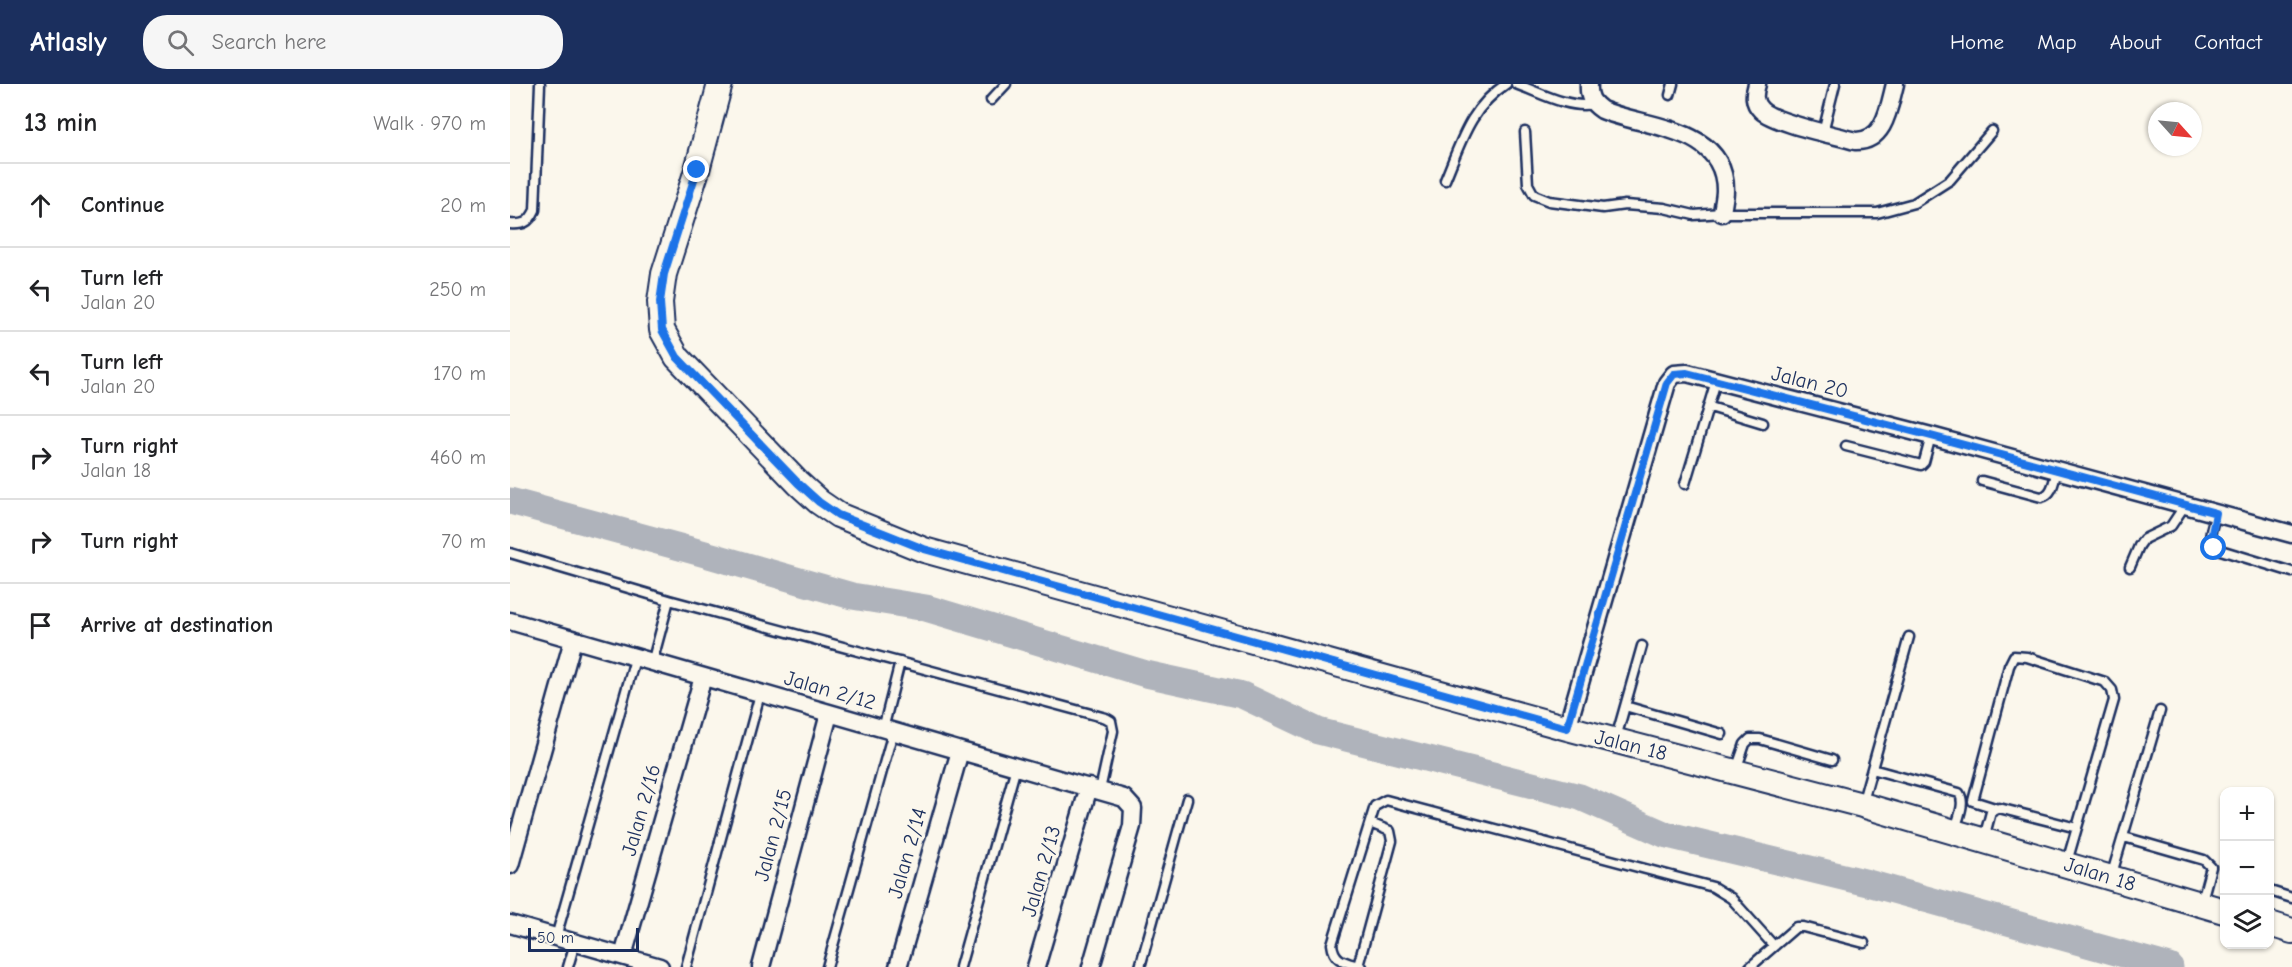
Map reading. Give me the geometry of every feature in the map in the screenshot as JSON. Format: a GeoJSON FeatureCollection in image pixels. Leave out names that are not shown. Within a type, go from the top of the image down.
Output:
{"type":"FeatureCollection","features":[{"type":"Feature","properties":{"kind":"street","name":"Jalan 18"},"geometry":{"type":"LineString","coordinates":[[720,84],[697,170],[664,274],[660,302],[662,330],[677,357],[798,483],[838,515],[924,549],[1567,728],[1862,805],[2067,863],[2220,910]]}},
{"type":"Feature","properties":{"kind":"street"},"geometry":{"type":"LineString","coordinates":[[1589,84],[1589,94],[1593,104],[1612,115],[1680,132],[1707,148],[1716,160],[1722,175],[1725,188],[1722,213]]}},
{"type":"Feature","properties":{"kind":"street"},"geometry":{"type":"LineString","coordinates":[[1757,84],[1754,93],[1756,104],[1762,112],[1775,118],[1855,141],[1864,141],[1881,128],[1895,84]]}},
{"type":"Feature","properties":{"kind":"street","name":"Jalan 20"},"geometry":{"type":"LineString","coordinates":[[1567,728],[1667,383],[1674,374],[1687,373],[1931,436],[2292,534]]}},
{"type":"Feature","properties":{"kind":"street","name":"Jalan 2/12"},"geometry":{"type":"LineString","coordinates":[[510,621],[1124,798],[1133,808],[1132,826],[1091,967]]}},
{"type":"Feature","properties":{"kind":"street"},"geometry":{"type":"LineString","coordinates":[[510,865],[573,640]]}},
{"type":"Feature","properties":{"kind":"street","name":"Jalan 2/16"},"geometry":{"type":"LineString","coordinates":[[622,956],[703,677]]}},
{"type":"Feature","properties":{"kind":"street","name":"Jalan 2/15"},"geometry":{"type":"LineString","coordinates":[[761,967],[829,714]]}},
{"type":"Feature","properties":{"kind":"street","name":"Jalan 2/14"},"geometry":{"type":"LineString","coordinates":[[898,967],[960,751]]}},
{"type":"Feature","properties":{"kind":"street","name":"Jalan 2/13"},"geometry":{"type":"LineString","coordinates":[[1036,967],[1094,789]]}},
{"type":"Feature","properties":{"kind":"street"},"geometry":{"type":"LineString","coordinates":[[510,924],[660,967]]}},
{"type":"Feature","properties":{"kind":"street"},"geometry":{"type":"LineString","coordinates":[[2274,925],[2292,931]]}},
{"type":"Feature","properties":{"kind":"lane"},"geometry":{"type":"LineString","coordinates":[[510,224],[524,224],[531,219],[535,210],[540,84]]}},
{"type":"Feature","properties":{"kind":"lane"},"geometry":{"type":"LineString","coordinates":[[991,100],[1006,84]]}},
{"type":"Feature","properties":{"kind":"lane"},"geometry":{"type":"LineString","coordinates":[[1445,180],[1475,113],[1493,93],[1506,84]]}},
{"type":"Feature","properties":{"kind":"lane"},"geometry":{"type":"LineString","coordinates":[[1516,84],[1583,106],[1593,104]]}},
{"type":"Feature","properties":{"kind":"lane"},"geometry":{"type":"LineString","coordinates":[[1670,95],[1673,84]]}},
{"type":"Feature","properties":{"kind":"lane"},"geometry":{"type":"LineString","coordinates":[[1823,132],[1835,84]]}},
{"type":"Feature","properties":{"kind":"lane"},"geometry":{"type":"LineString","coordinates":[[1525,132],[1528,184],[1534,195],[1549,201],[1603,208],[1625,205],[1664,208],[1694,215],[1878,213],[1914,203],[1950,180],[1992,131]]}},
{"type":"Feature","properties":{"kind":"lane"},"geometry":{"type":"LineString","coordinates":[[1685,484],[1716,381]]}},
{"type":"Feature","properties":{"kind":"lane"},"geometry":{"type":"LineString","coordinates":[[1710,407],[1763,423]]}},
{"type":"Feature","properties":{"kind":"lane"},"geometry":{"type":"LineString","coordinates":[[1846,446],[1916,466],[1924,462],[1931,436]]}},
{"type":"Feature","properties":{"kind":"lane"},"geometry":{"type":"LineString","coordinates":[[1982,481],[2042,497],[2050,493],[2057,470]]}},
{"type":"Feature","properties":{"kind":"lane"},"geometry":{"type":"LineString","coordinates":[[2130,567],[2144,539],[2171,526],[2185,505]]}},
{"type":"Feature","properties":{"kind":"lane"},"geometry":{"type":"LineString","coordinates":[[2216,513],[2210,536],[2210,544],[2214,548],[2292,572]]}},
{"type":"Feature","properties":{"kind":"lane"},"geometry":{"type":"LineString","coordinates":[[510,553],[669,600],[1111,720],[1113,731],[1094,789]]}},
{"type":"Feature","properties":{"kind":"lane"},"geometry":{"type":"LineString","coordinates":[[652,663],[669,600]]}},
{"type":"Feature","properties":{"kind":"lane"},"geometry":{"type":"LineString","coordinates":[[1862,805],[1909,637]]}},
{"type":"Feature","properties":{"kind":"lane"},"geometry":{"type":"LineString","coordinates":[[1615,741],[1641,646]]}},
{"type":"Feature","properties":{"kind":"lane"},"geometry":{"type":"LineString","coordinates":[[2067,863],[2114,700],[2112,690],[2105,682],[2027,657],[2014,656],[2009,666],[1973,801],[2077,828]]}},
{"type":"Feature","properties":{"kind":"lane"},"geometry":{"type":"LineString","coordinates":[[556,937],[635,658]]}},
{"type":"Feature","properties":{"kind":"lane"},"geometry":{"type":"LineString","coordinates":[[828,967],[888,730],[900,662]]}},
{"type":"Feature","properties":{"kind":"lane"},"geometry":{"type":"LineString","coordinates":[[686,967],[760,694]]}},
{"type":"Feature","properties":{"kind":"lane"},"geometry":{"type":"LineString","coordinates":[[1625,706],[1722,734]]}},
{"type":"Feature","properties":{"kind":"lane"},"geometry":{"type":"LineString","coordinates":[[2111,878],[2160,711]]}},
{"type":"Feature","properties":{"kind":"lane"},"geometry":{"type":"LineString","coordinates":[[1736,771],[1745,744],[1750,739],[1760,739],[1832,760]]}},
{"type":"Feature","properties":{"kind":"lane"},"geometry":{"type":"LineString","coordinates":[[960,967],[1016,767]]}},
{"type":"Feature","properties":{"kind":"lane"},"geometry":{"type":"LineString","coordinates":[[1872,769],[1959,793],[1962,805],[1954,832]]}},
{"type":"Feature","properties":{"kind":"lane"},"geometry":{"type":"LineString","coordinates":[[1140,967],[1187,799]]}},
{"type":"Feature","properties":{"kind":"lane"},"geometry":{"type":"LineString","coordinates":[[1370,823],[1390,831],[1392,841],[1360,966],[1337,959],[1333,953],[1332,944],[1375,806],[1386,800],[1713,887],[1731,898],[1774,946]]}},
{"type":"Feature","properties":{"kind":"lane"},"geometry":{"type":"LineString","coordinates":[[1983,840],[1991,812],[1995,808]]}},
{"type":"Feature","properties":{"kind":"lane"},"geometry":{"type":"LineString","coordinates":[[2124,837],[2204,860],[2211,867],[2200,904]]}},
{"type":"Feature","properties":{"kind":"lane"},"geometry":{"type":"LineString","coordinates":[[2274,892],[2292,898]]}},
{"type":"Feature","properties":{"kind":"lane"},"geometry":{"type":"LineString","coordinates":[[1750,967],[1796,927],[1864,943]]}},
{"type":"Feature","properties":{"kind":"lane"},"geometry":{"type":"LineString","coordinates":[[568,967],[575,943]]}},
{"type":"Feature","properties":{"kind":"waterway"},"geometry":{"type":"LineString","coordinates":[[510,501],[852,596],[926,608],[1146,674],[1242,695],[1318,731],[1580,797],[1664,834],[1868,883],[2170,967]]}},
{"type":"Feature","properties":{"kind":"route"},"geometry":{"type":"LineString","coordinates":[[697,170],[664,274],[660,302],[662,330],[677,357],[798,483],[838,515],[924,549],[1567,728],[1667,383],[1674,374],[1687,373],[2216,513],[2210,536],[2210,544],[2214,548]]}}]}
